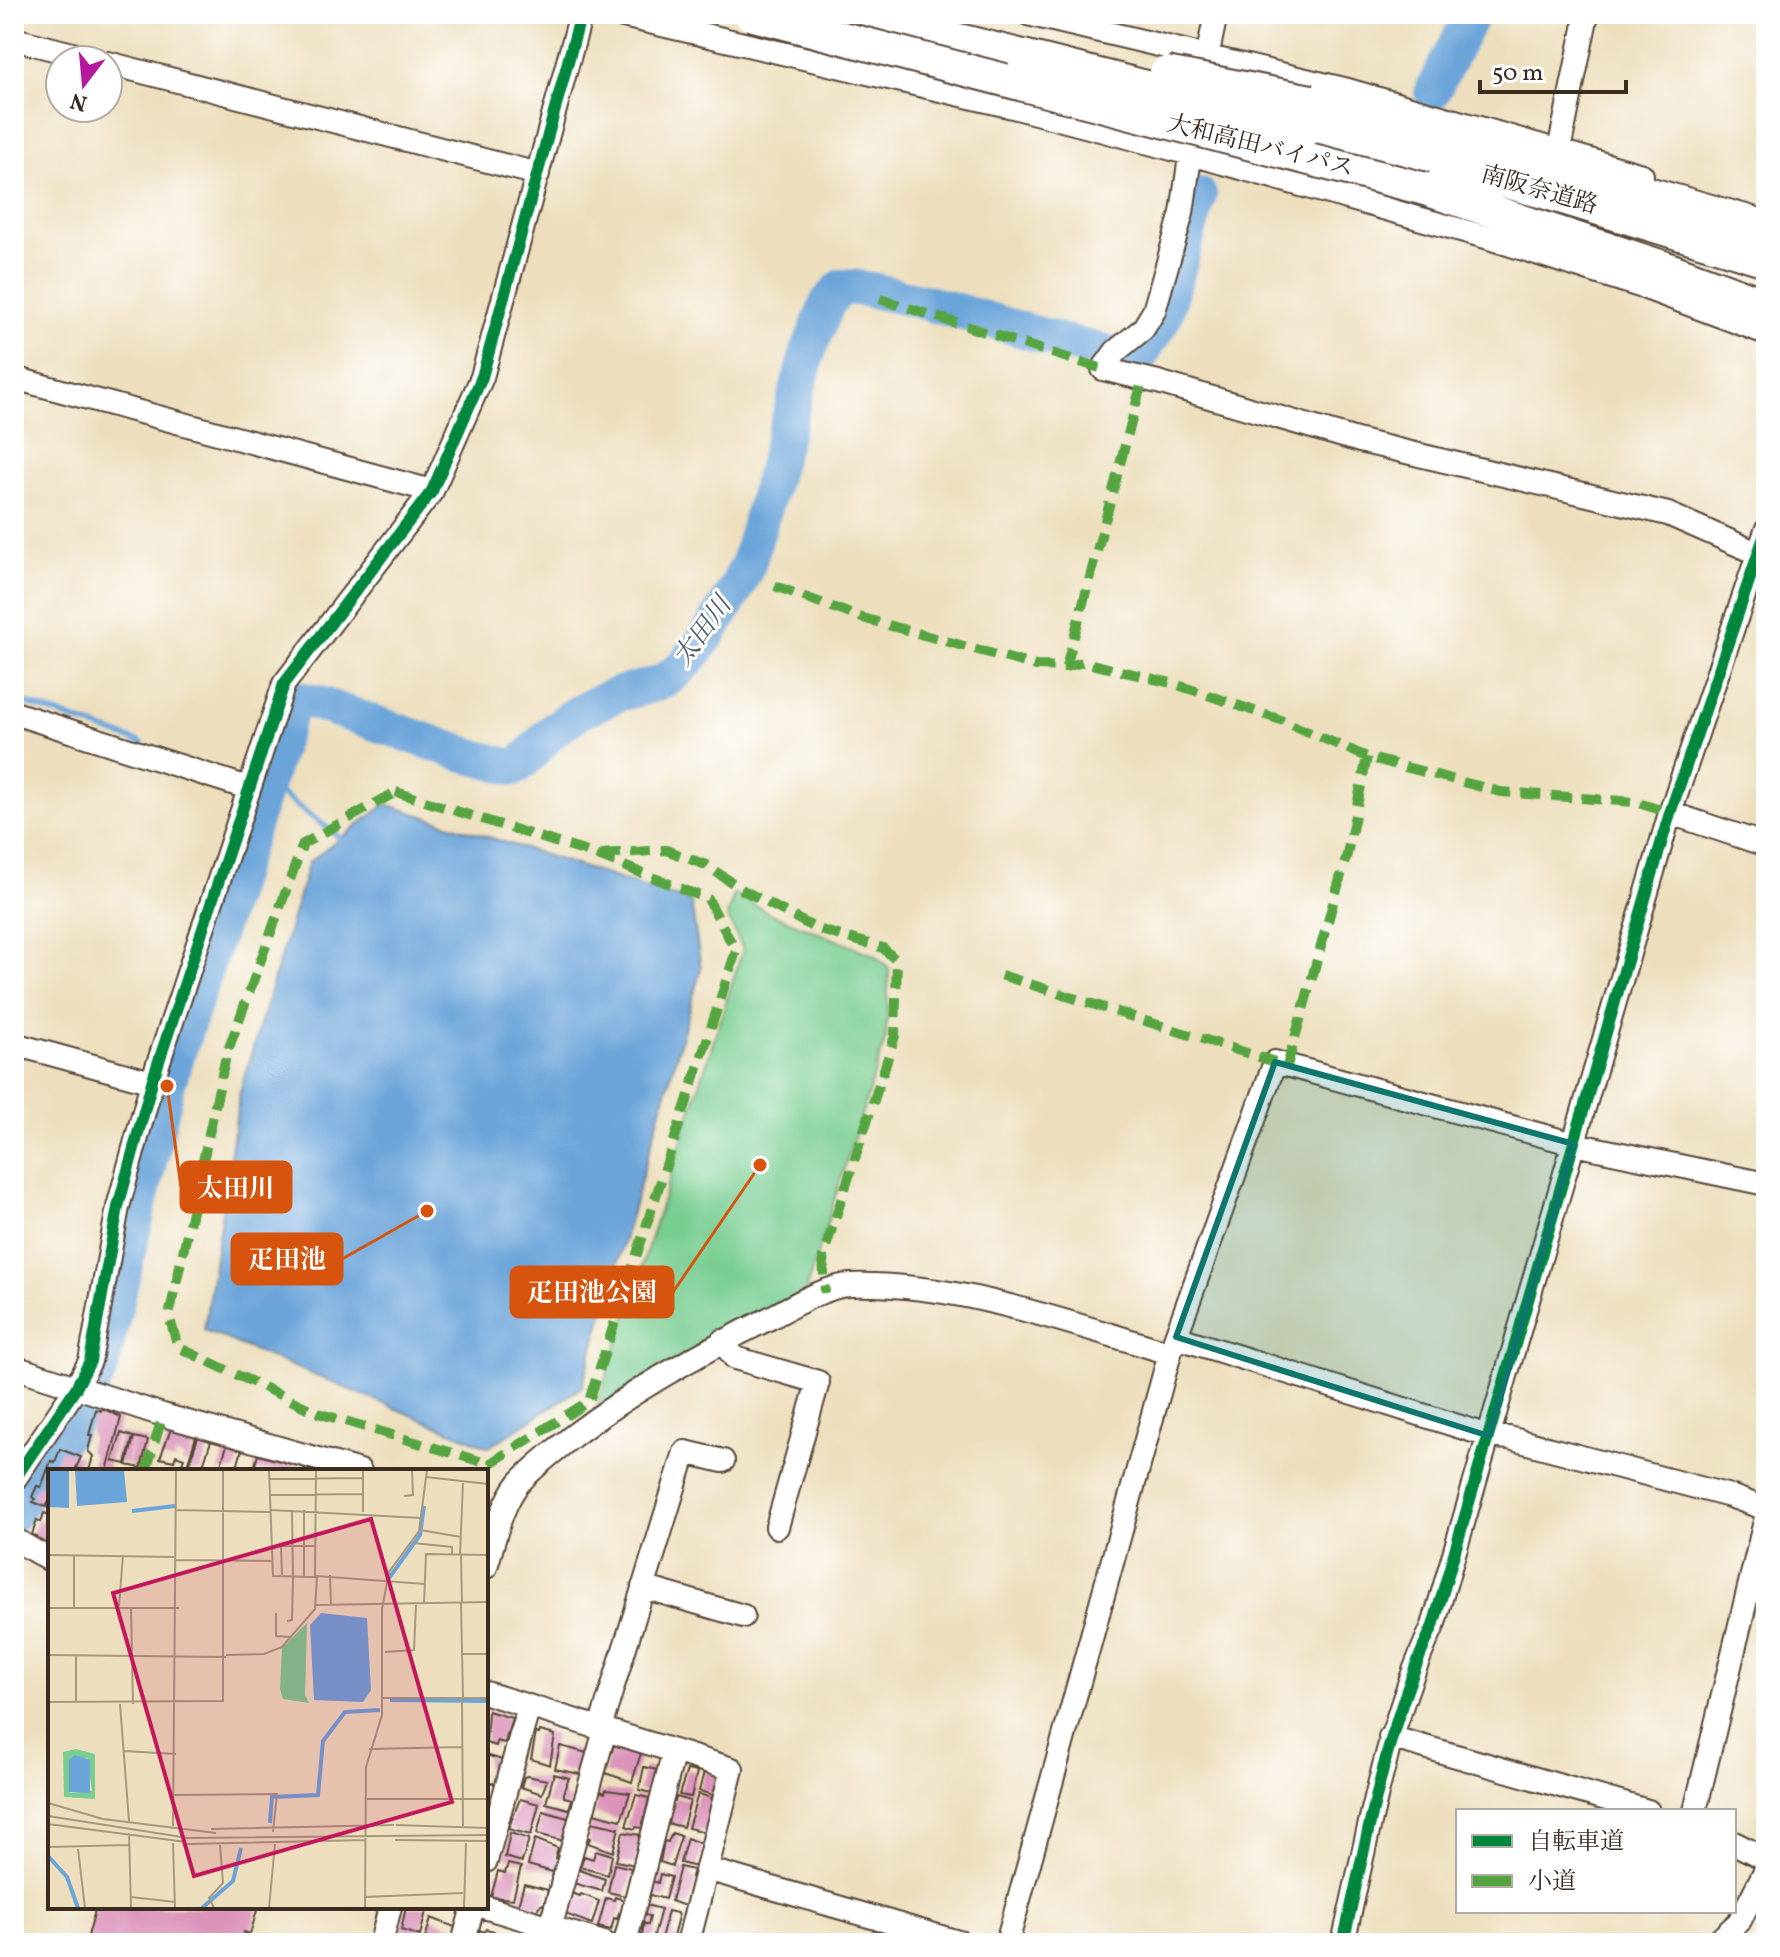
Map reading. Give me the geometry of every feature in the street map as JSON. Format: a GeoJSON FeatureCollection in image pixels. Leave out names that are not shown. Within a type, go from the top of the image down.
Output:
{"type":"FeatureCollection","features":[{"type":"Feature","properties":{"kind":"highway","name":"大和高田バイパス"},"geometry":{"type":"LineString","coordinates":[[750,14],[1425,189],[1644,250],[1766,291]]}},
{"type":"Feature","properties":{"kind":"highway","name":"大和高田バイパス"},"geometry":{"type":"LineString","coordinates":[[855,14],[1310,128]]}},
{"type":"Feature","properties":{"kind":"highway"},"geometry":{"type":"LineString","coordinates":[[1023,56],[1152,71],[1311,101],[1758,221]]}},
{"type":"Feature","properties":{"kind":"highway","name":"南阪奈道路"},"geometry":{"type":"LineString","coordinates":[[1310,128],[1540,191],[1766,260]]}},
{"type":"Feature","properties":{"kind":"highway"},"geometry":{"type":"LineString","coordinates":[[1425,189],[1666,268],[1766,305]]}},
{"type":"Feature","properties":{"kind":"street"},"geometry":{"type":"LineString","coordinates":[[14,1480],[76,1388],[90,1361],[118,1207],[152,1082],[284,684],[432,491],[482,377],[581,14]]}},
{"type":"Feature","properties":{"kind":"street"},"geometry":{"type":"LineString","coordinates":[[615,14],[1013,107],[1191,154],[1489,238],[1643,287],[1766,333]]}},
{"type":"Feature","properties":{"kind":"street"},"geometry":{"type":"LineString","coordinates":[[1028,14],[1348,90],[1559,150],[1758,221]]}},
{"type":"Feature","properties":{"kind":"street"},"geometry":{"type":"LineString","coordinates":[[1216,14],[1206,56],[1182,213],[1154,311],[1143,329],[1116,351],[1103,369],[1360,441],[1668,514],[1759,554]]}},
{"type":"Feature","properties":{"kind":"street"},"geometry":{"type":"LineString","coordinates":[[1559,150],[1587,14]]}},
{"type":"Feature","properties":{"kind":"street"},"geometry":{"type":"LineString","coordinates":[[14,39],[44,47]]}},
{"type":"Feature","properties":{"kind":"street"},"geometry":{"type":"LineString","coordinates":[[124,67],[538,174]]}},
{"type":"Feature","properties":{"kind":"street"},"geometry":{"type":"LineString","coordinates":[[14,378],[432,491]]}},
{"type":"Feature","properties":{"kind":"street"},"geometry":{"type":"LineString","coordinates":[[1343,1943],[1390,1737],[1414,1666],[1433,1626],[1670,813],[1766,531]]}},
{"type":"Feature","properties":{"kind":"street"},"geometry":{"type":"LineString","coordinates":[[14,713],[248,788]]}},
{"type":"Feature","properties":{"kind":"street"},"geometry":{"type":"LineString","coordinates":[[1670,813],[1766,845]]}},
{"type":"Feature","properties":{"kind":"street"},"geometry":{"type":"LineString","coordinates":[[14,1044],[152,1082]]}},
{"type":"Feature","properties":{"kind":"street"},"geometry":{"type":"LineString","coordinates":[[1007,1943],[1173,1345],[1275,1062],[1574,1144],[1766,1184]]}},
{"type":"Feature","properties":{"kind":"street"},"geometry":{"type":"LineString","coordinates":[[488,1553],[495,1506],[597,1418],[722,1341],[803,1301],[847,1285],[927,1289],[1173,1345],[1489,1436],[1509,1438],[1715,1492],[1766,1509]]}},
{"type":"Feature","properties":{"kind":"street"},"geometry":{"type":"LineString","coordinates":[[722,1341],[735,1358],[818,1382],[777,1527]]}},
{"type":"Feature","properties":{"kind":"street"},"geometry":{"type":"LineString","coordinates":[[14,1367],[353,1469]]}},
{"type":"Feature","properties":{"kind":"street"},"geometry":{"type":"LineString","coordinates":[[548,1935],[602,1729],[685,1452],[723,1461]]}},
{"type":"Feature","properties":{"kind":"street"},"geometry":{"type":"LineString","coordinates":[[1695,1809],[1766,1517]]}},
{"type":"Feature","properties":{"kind":"street"},"geometry":{"type":"LineString","coordinates":[[14,1539],[48,1559]]}},
{"type":"Feature","properties":{"kind":"street"},"geometry":{"type":"LineString","coordinates":[[643,1587],[743,1616]]}},
{"type":"Feature","properties":{"kind":"street"},"geometry":{"type":"LineString","coordinates":[[488,1694],[732,1769],[688,1943]]}},
{"type":"Feature","properties":{"kind":"street"},"geometry":{"type":"LineString","coordinates":[[488,1854],[529,1706]]}},
{"type":"Feature","properties":{"kind":"street"},"geometry":{"type":"LineString","coordinates":[[1390,1737],[1641,1809]]}},
{"type":"Feature","properties":{"kind":"street"},"geometry":{"type":"LineString","coordinates":[[625,1943],[674,1751]]}},
{"type":"Feature","properties":{"kind":"street"},"geometry":{"type":"LineString","coordinates":[[1736,1844],[1766,1859]]}},
{"type":"Feature","properties":{"kind":"street"},"geometry":{"type":"LineString","coordinates":[[707,1869],[962,1943]]}},
{"type":"Feature","properties":{"kind":"street"},"geometry":{"type":"LineString","coordinates":[[1716,1943],[1739,1922],[1766,1869]]}},
{"type":"Feature","properties":{"kind":"street"},"geometry":{"type":"LineString","coordinates":[[381,1943],[390,1909]]}},
{"type":"Feature","properties":{"kind":"street"},"geometry":{"type":"LineString","coordinates":[[463,1943],[472,1909]]}},
{"type":"Feature","properties":{"kind":"street"},"geometry":{"type":"LineString","coordinates":[[488,1909],[548,1935],[604,1943]]}},
{"type":"Feature","properties":{"kind":"highlighted area"},"geometry":{"type":"Polygon","coordinates":[[[1275,1062],[1574,1144],[1489,1436],[1176,1337],[1275,1062]]]}},
{"type":"Feature","properties":{"kind":"green space"},"geometry":{"type":"Polygon","coordinates":[[[734,894],[769,913],[874,955],[889,968],[886,1037],[805,1292],[597,1406],[743,949],[727,916],[734,894]]]}},
{"type":"Feature","properties":{"kind":"water"},"geometry":{"type":"Polygon","coordinates":[[[386,804],[691,902],[701,969],[582,1387],[489,1447],[204,1330],[240,1091],[309,862],[386,804]]]}},
{"type":"Feature","properties":{"kind":"building"},"geometry":{"type":"Polygon","coordinates":[[[102,1408],[121,1417],[108,1469],[90,1469],[93,1456],[88,1451],[92,1435],[89,1435],[96,1409],[101,1411],[102,1408]]]}},
{"type":"Feature","properties":{"kind":"building"},"geometry":{"type":"Polygon","coordinates":[[[171,1429],[196,1437],[187,1465],[182,1463],[184,1458],[176,1455],[174,1461],[160,1458],[171,1429]]]}},
{"type":"Feature","properties":{"kind":"building"},"geometry":{"type":"Polygon","coordinates":[[[121,1433],[133,1437],[126,1464],[113,1461],[121,1433]]]}},
{"type":"Feature","properties":{"kind":"building"},"geometry":{"type":"Polygon","coordinates":[[[134,1437],[148,1440],[141,1468],[127,1465],[134,1437]]]}},
{"type":"Feature","properties":{"kind":"building"},"geometry":{"type":"Polygon","coordinates":[[[198,1437],[211,1441],[202,1469],[188,1469],[198,1437]]]}},
{"type":"Feature","properties":{"kind":"building"},"geometry":{"type":"Polygon","coordinates":[[[228,1442],[243,1446],[237,1469],[220,1469],[228,1442]]]}},
{"type":"Feature","properties":{"kind":"building"},"geometry":{"type":"Polygon","coordinates":[[[60,1449],[81,1457],[76,1468],[79,1469],[48,1469],[46,1507],[33,1502],[35,1499],[32,1497],[37,1486],[41,1487],[51,1461],[55,1462],[60,1449]]]}},
{"type":"Feature","properties":{"kind":"building"},"geometry":{"type":"Polygon","coordinates":[[[258,1455],[309,1469],[254,1469],[258,1455]]]}},
{"type":"Feature","properties":{"kind":"building"},"geometry":{"type":"Polygon","coordinates":[[[44,1513],[48,1514],[48,1549],[33,1544],[36,1537],[32,1535],[37,1520],[41,1522],[44,1513]]]}},
{"type":"Feature","properties":{"kind":"building"},"geometry":{"type":"Polygon","coordinates":[[[488,1711],[512,1718],[505,1743],[497,1741],[496,1746],[488,1744],[488,1711]]]}},
{"type":"Feature","properties":{"kind":"building"},"geometry":{"type":"Polygon","coordinates":[[[540,1731],[555,1735],[550,1765],[531,1759],[536,1733],[540,1731]]]}},
{"type":"Feature","properties":{"kind":"building"},"geometry":{"type":"Polygon","coordinates":[[[614,1745],[641,1753],[632,1782],[605,1773],[614,1745]]]}},
{"type":"Feature","properties":{"kind":"building"},"geometry":{"type":"Polygon","coordinates":[[[560,1746],[587,1753],[580,1774],[555,1769],[560,1746]]]}},
{"type":"Feature","properties":{"kind":"building"},"geometry":{"type":"Polygon","coordinates":[[[488,1756],[502,1760],[496,1784],[488,1782],[488,1756]]]}},
{"type":"Feature","properties":{"kind":"building"},"geometry":{"type":"Polygon","coordinates":[[[644,1767],[657,1770],[651,1793],[639,1790],[644,1767]]]}},
{"type":"Feature","properties":{"kind":"building"},"geometry":{"type":"Polygon","coordinates":[[[687,1770],[697,1772],[691,1797],[679,1795],[687,1770]]]}},
{"type":"Feature","properties":{"kind":"building"},"geometry":{"type":"Polygon","coordinates":[[[704,1772],[720,1776],[717,1796],[699,1791],[704,1772]]]}},
{"type":"Feature","properties":{"kind":"building"},"geometry":{"type":"Polygon","coordinates":[[[554,1774],[569,1778],[564,1797],[572,1799],[569,1809],[546,1803],[554,1774]]]}},
{"type":"Feature","properties":{"kind":"building"},"geometry":{"type":"Polygon","coordinates":[[[527,1776],[547,1780],[542,1794],[521,1787],[527,1776]]]}},
{"type":"Feature","properties":{"kind":"building"},"geometry":{"type":"Polygon","coordinates":[[[606,1790],[630,1793],[621,1820],[594,1813],[600,1791],[605,1793],[606,1790]]]}},
{"type":"Feature","properties":{"kind":"building"},"geometry":{"type":"Polygon","coordinates":[[[698,1794],[712,1798],[707,1832],[688,1828],[698,1794]]]}},
{"type":"Feature","properties":{"kind":"building"},"geometry":{"type":"Polygon","coordinates":[[[636,1795],[649,1798],[642,1828],[635,1829],[626,1826],[636,1795]]]}},
{"type":"Feature","properties":{"kind":"building"},"geometry":{"type":"Polygon","coordinates":[[[676,1797],[690,1801],[683,1827],[666,1823],[676,1797]]]}},
{"type":"Feature","properties":{"kind":"building"},"geometry":{"type":"Polygon","coordinates":[[[520,1799],[539,1804],[531,1835],[508,1829],[520,1799]]]}},
{"type":"Feature","properties":{"kind":"building"},"geometry":{"type":"Polygon","coordinates":[[[543,1811],[571,1819],[564,1841],[537,1834],[543,1811]]]}},
{"type":"Feature","properties":{"kind":"building"},"geometry":{"type":"Polygon","coordinates":[[[591,1822],[619,1828],[613,1852],[588,1843],[591,1822]]]}},
{"type":"Feature","properties":{"kind":"building"},"geometry":{"type":"Polygon","coordinates":[[[623,1832],[640,1835],[635,1865],[616,1861],[623,1832]]]}},
{"type":"Feature","properties":{"kind":"building"},"geometry":{"type":"Polygon","coordinates":[[[510,1833],[529,1839],[522,1862],[505,1857],[510,1833]]]}},
{"type":"Feature","properties":{"kind":"building"},"geometry":{"type":"Polygon","coordinates":[[[672,1833],[681,1836],[672,1866],[660,1862],[664,1841],[668,1842],[672,1833]]]}},
{"type":"Feature","properties":{"kind":"building"},"geometry":{"type":"Polygon","coordinates":[[[687,1838],[704,1845],[697,1867],[680,1863],[687,1838]]]}},
{"type":"Feature","properties":{"kind":"building"},"geometry":{"type":"Polygon","coordinates":[[[535,1839],[558,1848],[555,1858],[560,1860],[556,1873],[528,1865],[535,1839]]]}},
{"type":"Feature","properties":{"kind":"building"},"geometry":{"type":"Polygon","coordinates":[[[595,1852],[612,1855],[608,1875],[580,1867],[584,1856],[593,1859],[595,1852]]]}},
{"type":"Feature","properties":{"kind":"building"},"geometry":{"type":"Polygon","coordinates":[[[508,1864],[521,1867],[513,1899],[491,1897],[498,1871],[505,1873],[508,1864]]]}},
{"type":"Feature","properties":{"kind":"building"},"geometry":{"type":"Polygon","coordinates":[[[614,1864],[631,1868],[633,1872],[625,1896],[608,1892],[614,1864]]]}},
{"type":"Feature","properties":{"kind":"building"},"geometry":{"type":"Polygon","coordinates":[[[680,1867],[693,1870],[691,1877],[697,1879],[688,1907],[671,1901],[680,1867]]]}},
{"type":"Feature","properties":{"kind":"building"},"geometry":{"type":"Polygon","coordinates":[[[577,1869],[605,1879],[602,1891],[573,1883],[577,1869]]]}},
{"type":"Feature","properties":{"kind":"building"},"geometry":{"type":"Polygon","coordinates":[[[660,1874],[671,1877],[665,1899],[650,1895],[652,1881],[658,1883],[660,1874]]]}},
{"type":"Feature","properties":{"kind":"building"},"geometry":{"type":"Polygon","coordinates":[[[524,1884],[548,1890],[544,1904],[537,1911],[518,1905],[524,1884]]]}},
{"type":"Feature","properties":{"kind":"building"},"geometry":{"type":"Polygon","coordinates":[[[571,1893],[599,1901],[592,1924],[565,1914],[571,1893]]]}},
{"type":"Feature","properties":{"kind":"building"},"geometry":{"type":"Polygon","coordinates":[[[615,1897],[624,1900],[621,1914],[614,1918],[611,1930],[598,1927],[606,1898],[614,1900],[615,1897]]]}},
{"type":"Feature","properties":{"kind":"building"},"geometry":{"type":"Polygon","coordinates":[[[646,1905],[661,1909],[652,1943],[641,1941],[644,1923],[648,1925],[650,1916],[644,1915],[646,1905]]]}},
{"type":"Feature","properties":{"kind":"building"},"geometry":{"type":"Polygon","coordinates":[[[95,1909],[257,1909],[250,1934],[244,1932],[240,1943],[86,1943],[95,1909]]]}},
{"type":"Feature","properties":{"kind":"building"},"geometry":{"type":"Polygon","coordinates":[[[406,1909],[427,1909],[420,1936],[401,1930],[406,1909]]]}},
{"type":"Feature","properties":{"kind":"building"},"geometry":{"type":"Polygon","coordinates":[[[668,1911],[677,1913],[673,1936],[678,1938],[677,1943],[660,1943],[668,1911]]]}},
{"type":"Feature","properties":{"kind":"building"},"geometry":{"type":"Polygon","coordinates":[[[431,1918],[455,1927],[450,1943],[424,1943],[431,1918]]]}},
{"type":"Feature","properties":{"kind":"building"},"geometry":{"type":"Polygon","coordinates":[[[486,1929],[504,1938],[502,1943],[476,1943],[479,1930],[485,1932],[486,1929]]]}},
{"type":"Feature","properties":{"kind":"waterway","name":"太田川"},"geometry":{"type":"LineString","coordinates":[[1432,92],[1472,14]]}},
{"type":"Feature","properties":{"kind":"waterway","name":"太田川"},"geometry":{"type":"LineString","coordinates":[[14,1513],[84,1403],[101,1367],[167,1086],[294,698],[515,768],[553,731],[578,713],[620,694],[661,682],[674,674],[711,630],[748,564],[808,352],[828,302],[842,287],[915,300],[1138,359],[1164,317],[1199,195]]}},
{"type":"Feature","properties":{"kind":"waterway"},"geometry":{"type":"LineString","coordinates":[[14,699],[142,743]]}},
{"type":"Feature","properties":{"kind":"waterway"},"geometry":{"type":"LineString","coordinates":[[256,780],[266,783],[337,835],[342,843]]}},
{"type":"Feature","properties":{"kind":"marked path"},"geometry":{"type":"LineString","coordinates":[[880,299],[1103,369]]}},
{"type":"Feature","properties":{"kind":"marked path"},"geometry":{"type":"LineString","coordinates":[[1066,667],[1143,378]]}},
{"type":"Feature","properties":{"kind":"marked path"},"geometry":{"type":"LineString","coordinates":[[775,586],[859,617],[1036,666],[1066,667],[1083,662],[1175,684],[1278,719],[1367,757],[1501,792],[1635,802],[1670,813]]}},
{"type":"Feature","properties":{"kind":"marked path"},"geometry":{"type":"LineString","coordinates":[[1287,1066],[1347,854],[1367,757]]}},
{"type":"Feature","properties":{"kind":"marked path"},"geometry":{"type":"LineString","coordinates":[[396,792],[593,854],[708,899],[736,951],[589,1401],[489,1464],[318,1413],[178,1347],[169,1316],[226,1056],[303,844],[396,792]]}},
{"type":"Feature","properties":{"kind":"marked path"},"geometry":{"type":"LineString","coordinates":[[601,854],[666,850],[706,865],[743,890],[817,929],[883,948],[897,961],[895,1036],[823,1256],[825,1293]]}},
{"type":"Feature","properties":{"kind":"marked path"},"geometry":{"type":"LineString","coordinates":[[1001,975],[1275,1062]]}},
{"type":"Feature","properties":{"kind":"marked path"},"geometry":{"type":"LineString","coordinates":[[147,1469],[163,1415]]}},
{"type":"Feature","properties":{"kind":"cycle path"},"geometry":{"type":"LineString","coordinates":[[14,1480],[76,1388],[90,1361],[118,1207],[152,1082],[284,684],[432,491],[482,377],[581,14]]}},
{"type":"Feature","properties":{"kind":"cycle path"},"geometry":{"type":"LineString","coordinates":[[1343,1943],[1390,1742],[1433,1626],[1670,813],[1766,531]]}},
{"type":"Feature","properties":{"kind":"place","name":"太田川"},"geometry":{"type":"Point","coordinates":[167,1086]}},
{"type":"Feature","properties":{"kind":"place","name":"疋田池公園"},"geometry":{"type":"Point","coordinates":[760,1165]}},
{"type":"Feature","properties":{"kind":"place","name":"疋田池"},"geometry":{"type":"Point","coordinates":[427,1211]}}]}
